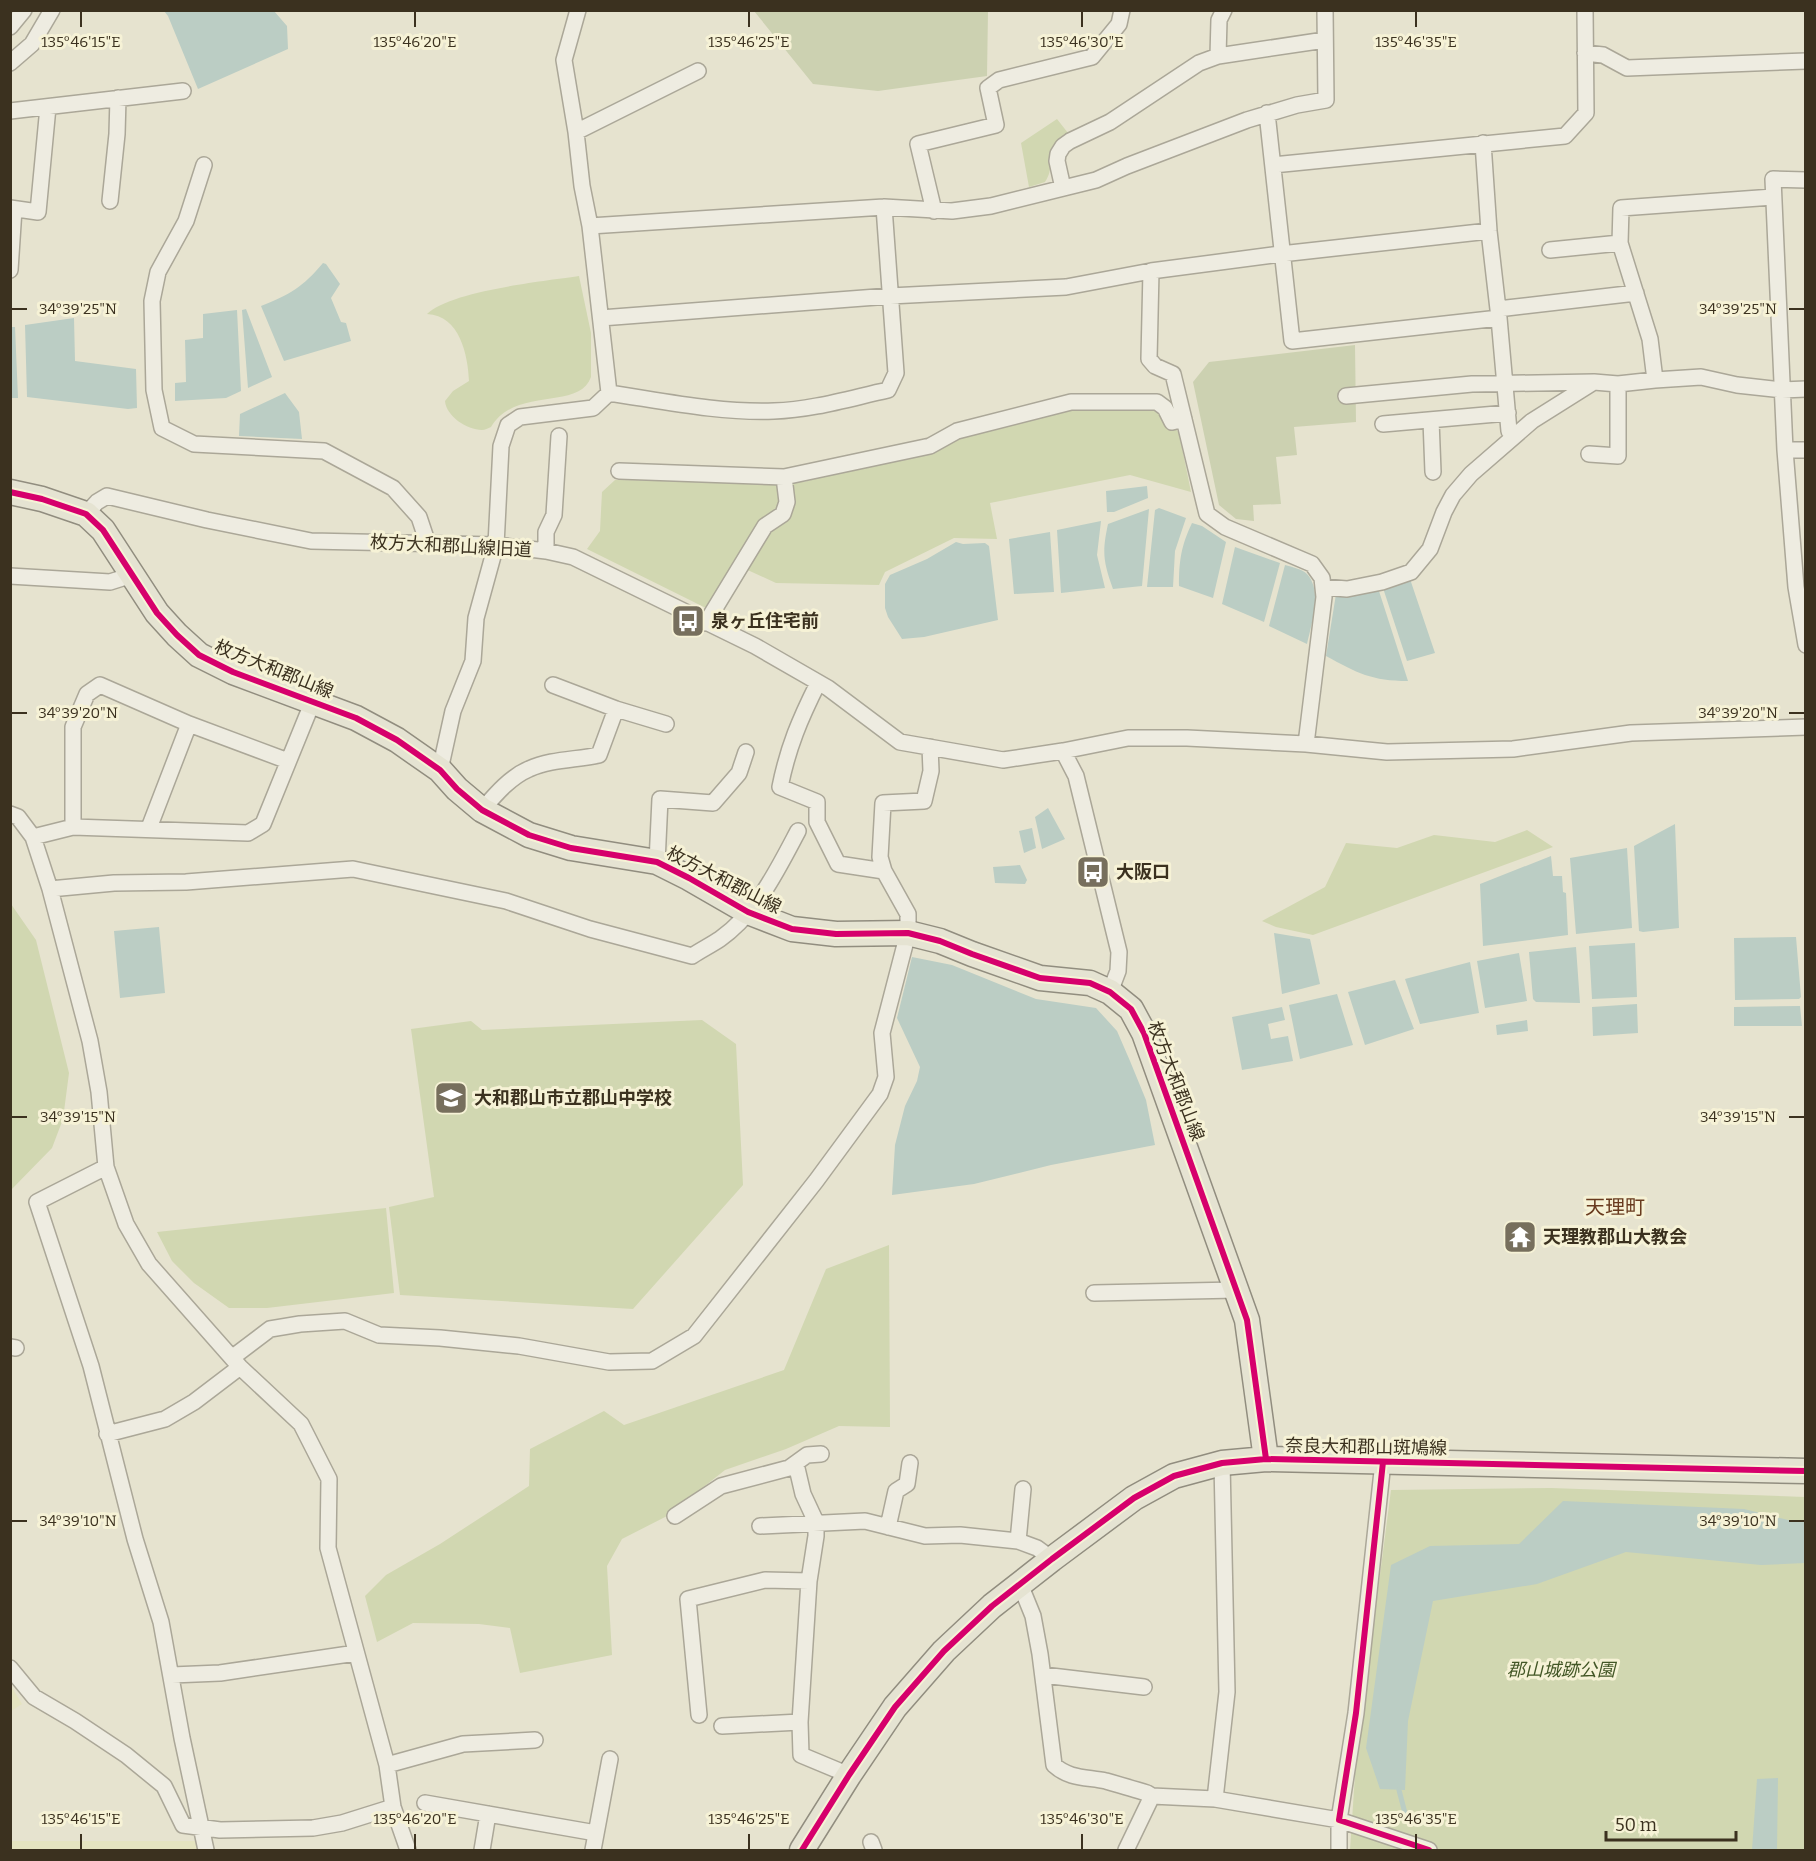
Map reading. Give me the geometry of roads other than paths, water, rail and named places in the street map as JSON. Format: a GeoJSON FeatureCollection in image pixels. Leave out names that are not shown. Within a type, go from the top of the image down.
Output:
{"type":"FeatureCollection","features":[{"type":"Feature","properties":{"kind":"main road","name":"枚方大和郡山線"},"geometry":{"type":"LineString","coordinates":[[10,492],[42,499],[86,514],[103,530],[157,613],[198,655],[233,672],[356,718],[398,740],[440,770],[457,789],[482,810],[529,835],[571,848],[657,862],[748,912],[792,929],[836,934],[908,933],[940,941],[1040,978],[1090,982],[1110,992],[1131,1009],[1144,1033],[1247,1320],[1266,1460]]}},
{"type":"Feature","properties":{"kind":"main road","name":"奈良大和郡山斑鳩線"},"geometry":{"type":"LineString","coordinates":[[802,1851],[895,1707],[944,1651],[992,1606],[1052,1559],[1134,1498],[1174,1476],[1222,1464],[1266,1460],[1806,1471]]}},
{"type":"Feature","properties":{"kind":"street"},"geometry":{"type":"LineString","coordinates":[[10,27],[24,10]]}},
{"type":"Feature","properties":{"kind":"street"},"geometry":{"type":"LineString","coordinates":[[10,63],[33,44],[52,10]]}},
{"type":"Feature","properties":{"kind":"street"},"geometry":{"type":"LineString","coordinates":[[578,10],[564,60],[590,226],[609,393]]}},
{"type":"Feature","properties":{"kind":"street"},"geometry":{"type":"LineString","coordinates":[[934,212],[918,144],[996,125],[988,88],[999,80],[1092,57],[1119,24],[1122,10]]}},
{"type":"Feature","properties":{"kind":"street"},"geometry":{"type":"LineString","coordinates":[[1218,56],[1220,20],[1224,10]]}},
{"type":"Feature","properties":{"kind":"street"},"geometry":{"type":"LineString","coordinates":[[590,226],[884,207],[952,212],[991,206],[1096,180],[1267,113],[1326,100],[1325,10]]}},
{"type":"Feature","properties":{"kind":"street"},"geometry":{"type":"LineString","coordinates":[[1273,165],[1565,136],[1586,113],[1585,10]]}},
{"type":"Feature","properties":{"kind":"street"},"geometry":{"type":"LineString","coordinates":[[1064,188],[1057,161],[1063,146],[1110,122],[1199,63],[1218,56],[1325,40]]}},
{"type":"Feature","properties":{"kind":"street"},"geometry":{"type":"LineString","coordinates":[[1585,53],[1603,55],[1627,68],[1806,61]]}},
{"type":"Feature","properties":{"kind":"street"},"geometry":{"type":"LineString","coordinates":[[576,132],[698,71]]}},
{"type":"Feature","properties":{"kind":"street"},"geometry":{"type":"LineString","coordinates":[[10,111],[183,90]]}},
{"type":"Feature","properties":{"kind":"street"},"geometry":{"type":"LineString","coordinates":[[110,201],[118,98]]}},
{"type":"Feature","properties":{"kind":"street"},"geometry":{"type":"LineString","coordinates":[[10,270],[12,208],[38,212],[48,107]]}},
{"type":"Feature","properties":{"kind":"street"},"geometry":{"type":"LineString","coordinates":[[1267,113],[1292,341],[1636,293]]}},
{"type":"Feature","properties":{"kind":"street"},"geometry":{"type":"LineString","coordinates":[[1484,143],[1489,231],[1509,431]]}},
{"type":"Feature","properties":{"kind":"street"},"geometry":{"type":"LineString","coordinates":[[204,165],[186,221],[158,272],[152,301],[154,390],[162,428],[194,444],[324,451],[393,488],[419,517],[428,544]]}},
{"type":"Feature","properties":{"kind":"street"},"geometry":{"type":"LineString","coordinates":[[1806,180],[1773,180],[1785,450],[1800,559],[1796,587],[1806,645]]}},
{"type":"Feature","properties":{"kind":"street"},"geometry":{"type":"LineString","coordinates":[[1655,380],[1650,339],[1620,243],[1621,208],[1773,197]]}},
{"type":"Feature","properties":{"kind":"street"},"geometry":{"type":"LineString","coordinates":[[609,393],[715,409],[775,411],[812,407],[888,390],[896,373],[884,207]]}},
{"type":"Feature","properties":{"kind":"street"},"geometry":{"type":"LineString","coordinates":[[602,318],[890,296],[1066,287],[1151,271],[1489,231]]}},
{"type":"Feature","properties":{"kind":"street"},"geometry":{"type":"LineString","coordinates":[[1550,250],[1620,243]]}},
{"type":"Feature","properties":{"kind":"street"},"geometry":{"type":"LineString","coordinates":[[1151,271],[1149,359],[1155,366],[1173,374],[1207,514],[1225,527],[1312,564],[1322,578],[1324,597],[1306,744]]}},
{"type":"Feature","properties":{"kind":"street"},"geometry":{"type":"LineString","coordinates":[[1346,396],[1472,384],[1594,382],[1618,384],[1701,377],[1737,385],[1782,390],[1806,389]]}},
{"type":"Feature","properties":{"kind":"street"},"geometry":{"type":"LineString","coordinates":[[1323,587],[1347,589],[1382,582],[1411,572],[1430,549],[1444,512],[1471,474],[1532,420],[1594,382]]}},
{"type":"Feature","properties":{"kind":"street"},"geometry":{"type":"LineString","coordinates":[[1589,454],[1618,456],[1618,384]]}},
{"type":"Feature","properties":{"kind":"street"},"geometry":{"type":"LineString","coordinates":[[440,770],[453,711],[473,661],[476,618],[496,545],[501,446],[507,425],[520,417],[592,408],[609,393]]}},
{"type":"Feature","properties":{"kind":"street"},"geometry":{"type":"LineString","coordinates":[[620,471],[784,477],[930,446],[957,431],[1071,402],[1157,402],[1165,408],[1172,422],[1184,419]]}},
{"type":"Feature","properties":{"kind":"street"},"geometry":{"type":"LineString","coordinates":[[1383,424],[1508,413]]}},
{"type":"Feature","properties":{"kind":"street"},"geometry":{"type":"LineString","coordinates":[[1431,420],[1432,472]]}},
{"type":"Feature","properties":{"kind":"street"},"geometry":{"type":"LineString","coordinates":[[546,551],[546,532],[554,515],[559,436]]}},
{"type":"Feature","properties":{"kind":"street"},"geometry":{"type":"LineString","coordinates":[[1785,450],[1806,450]]}},
{"type":"Feature","properties":{"kind":"street"},"geometry":{"type":"LineString","coordinates":[[706,623],[765,526],[783,514],[787,502],[784,477]]}},
{"type":"Feature","properties":{"kind":"street","name":"枚方大和郡山線旧道"},"geometry":{"type":"LineString","coordinates":[[86,514],[97,502],[107,496],[207,520],[311,541],[496,545],[573,557],[755,646],[818,683],[900,742],[1004,760],[1128,738],[1187,738],[1306,744],[1387,752],[1513,749],[1631,733],[1806,727]]}},
{"type":"Feature","properties":{"kind":"street"},"geometry":{"type":"LineString","coordinates":[[10,576],[110,582],[132,575]]}},
{"type":"Feature","properties":{"kind":"street"},"geometry":{"type":"LineString","coordinates":[[818,683],[796,727],[785,761],[780,788],[817,802],[817,822],[838,864],[884,871]]}},
{"type":"Feature","properties":{"kind":"street"},"geometry":{"type":"LineString","coordinates":[[73,827],[73,727],[87,694],[99,685],[189,724],[288,761]]}},
{"type":"Feature","properties":{"kind":"street"},"geometry":{"type":"LineString","coordinates":[[553,685],[616,709],[666,724]]}},
{"type":"Feature","properties":{"kind":"street"},"geometry":{"type":"LineString","coordinates":[[33,837],[73,827],[249,833],[263,824],[313,701]]}},
{"type":"Feature","properties":{"kind":"street"},"geometry":{"type":"LineString","coordinates":[[482,810],[502,788],[528,769],[599,755],[616,709]]}},
{"type":"Feature","properties":{"kind":"street"},"geometry":{"type":"LineString","coordinates":[[149,828],[189,724]]}},
{"type":"Feature","properties":{"kind":"street"},"geometry":{"type":"LineString","coordinates":[[107,1434],[165,1419],[194,1402],[270,1329],[345,1321],[379,1335],[519,1346],[609,1362],[652,1361],[694,1336],[816,1181],[880,1094],[886,1077],[882,1033],[908,933],[908,914],[884,871],[880,857],[883,803],[924,801],[931,771],[930,747]]}},
{"type":"Feature","properties":{"kind":"street"},"geometry":{"type":"LineString","coordinates":[[1063,751],[1076,776],[1119,952],[1118,971],[1110,992]]}},
{"type":"Feature","properties":{"kind":"street"},"geometry":{"type":"LineString","coordinates":[[657,862],[660,798],[713,803],[739,773],[746,752]]}},
{"type":"Feature","properties":{"kind":"street"},"geometry":{"type":"LineString","coordinates":[[10,814],[18,817],[33,837],[50,889],[90,1041],[99,1092],[106,1167],[126,1224],[149,1264],[237,1362],[301,1424],[329,1479],[328,1548],[387,1765],[393,1807],[408,1851]]}},
{"type":"Feature","properties":{"kind":"street"},"geometry":{"type":"LineString","coordinates":[[50,889],[114,883],[249,878],[354,869],[506,902],[590,929],[692,956],[722,938],[748,912],[770,885],[798,831]]}},
{"type":"Feature","properties":{"kind":"street"},"geometry":{"type":"LineString","coordinates":[[106,1167],[37,1202],[91,1366],[135,1539],[161,1622],[206,1851]]}},
{"type":"Feature","properties":{"kind":"street"},"geometry":{"type":"LineString","coordinates":[[1094,1293],[1236,1290]]}},
{"type":"Feature","properties":{"kind":"street"},"geometry":{"type":"LineString","coordinates":[[675,1516],[721,1486],[789,1468],[807,1455],[821,1454]]}},
{"type":"Feature","properties":{"kind":"street"},"geometry":{"type":"LineString","coordinates":[[1340,1851],[1339,1820],[1356,1713],[1383,1462]]}},
{"type":"Feature","properties":{"kind":"street"},"geometry":{"type":"LineString","coordinates":[[888,1527],[896,1491],[907,1484],[910,1463]]}},
{"type":"Feature","properties":{"kind":"street"},"geometry":{"type":"LineString","coordinates":[[796,1464],[802,1494],[816,1522],[816,1536],[808,1581],[800,1722],[801,1755],[849,1775]]}},
{"type":"Feature","properties":{"kind":"street"},"geometry":{"type":"LineString","coordinates":[[1215,1799],[1227,1692],[1222,1464]]}},
{"type":"Feature","properties":{"kind":"street"},"geometry":{"type":"LineString","coordinates":[[1018,1541],[1023,1489]]}},
{"type":"Feature","properties":{"kind":"street"},"geometry":{"type":"LineString","coordinates":[[760,1526],[865,1521],[925,1536],[960,1535],[1018,1541],[1037,1548],[1052,1559]]}},
{"type":"Feature","properties":{"kind":"street"},"geometry":{"type":"LineString","coordinates":[[699,1715],[688,1599],[765,1580],[808,1581]]}},
{"type":"Feature","properties":{"kind":"street"},"geometry":{"type":"LineString","coordinates":[[1020,1584],[1033,1616],[1054,1765],[1062,1773],[1104,1781],[1152,1796],[1215,1799],[1339,1820],[1429,1851]]}},
{"type":"Feature","properties":{"kind":"street"},"geometry":{"type":"LineString","coordinates":[[172,1675],[220,1673],[356,1653]]}},
{"type":"Feature","properties":{"kind":"street"},"geometry":{"type":"LineString","coordinates":[[10,1668],[34,1697],[126,1755],[164,1786],[183,1825],[220,1830],[313,1828],[342,1823],[393,1807]]}},
{"type":"Feature","properties":{"kind":"street"},"geometry":{"type":"LineString","coordinates":[[1043,1675],[1144,1686]]}},
{"type":"Feature","properties":{"kind":"street"},"geometry":{"type":"LineString","coordinates":[[722,1726],[800,1722]]}},
{"type":"Feature","properties":{"kind":"street"},"geometry":{"type":"LineString","coordinates":[[387,1765],[463,1744],[535,1740]]}},
{"type":"Feature","properties":{"kind":"street"},"geometry":{"type":"LineString","coordinates":[[593,1851],[610,1759]]}},
{"type":"Feature","properties":{"kind":"street"},"geometry":{"type":"LineString","coordinates":[[1126,1851],[1152,1796]]}},
{"type":"Feature","properties":{"kind":"street"},"geometry":{"type":"LineString","coordinates":[[425,1803],[596,1833]]}},
{"type":"Feature","properties":{"kind":"street"},"geometry":{"type":"LineString","coordinates":[[482,1851],[488,1814]]}},
{"type":"Feature","properties":{"kind":"waterway"},"geometry":{"type":"LineString","coordinates":[[1399,1790],[1406,1817]]}},
{"type":"Feature","properties":{"kind":"place","name":"泉ヶ丘住宅前"},"geometry":{"type":"Point","coordinates":[688,621]}},
{"type":"Feature","properties":{"kind":"place","name":"大阪口"},"geometry":{"type":"Point","coordinates":[1093,872]}},
{"type":"Feature","properties":{"kind":"place","name":"大和郡山市立郡山中学校"},"geometry":{"type":"Point","coordinates":[451,1098]}},
{"type":"Feature","properties":{"kind":"place","name":"天理教郡山大教会"},"geometry":{"type":"Point","coordinates":[1520,1237]}},
{"type":"Feature","properties":{"kind":"district","name":"天理町"},"geometry":{"type":"Point","coordinates":[1615,1207]}},
{"type":"Feature","properties":{"kind":"park label","name":"郡山城跡公園"},"geometry":{"type":"Point","coordinates":[1561,1670]}}]}
